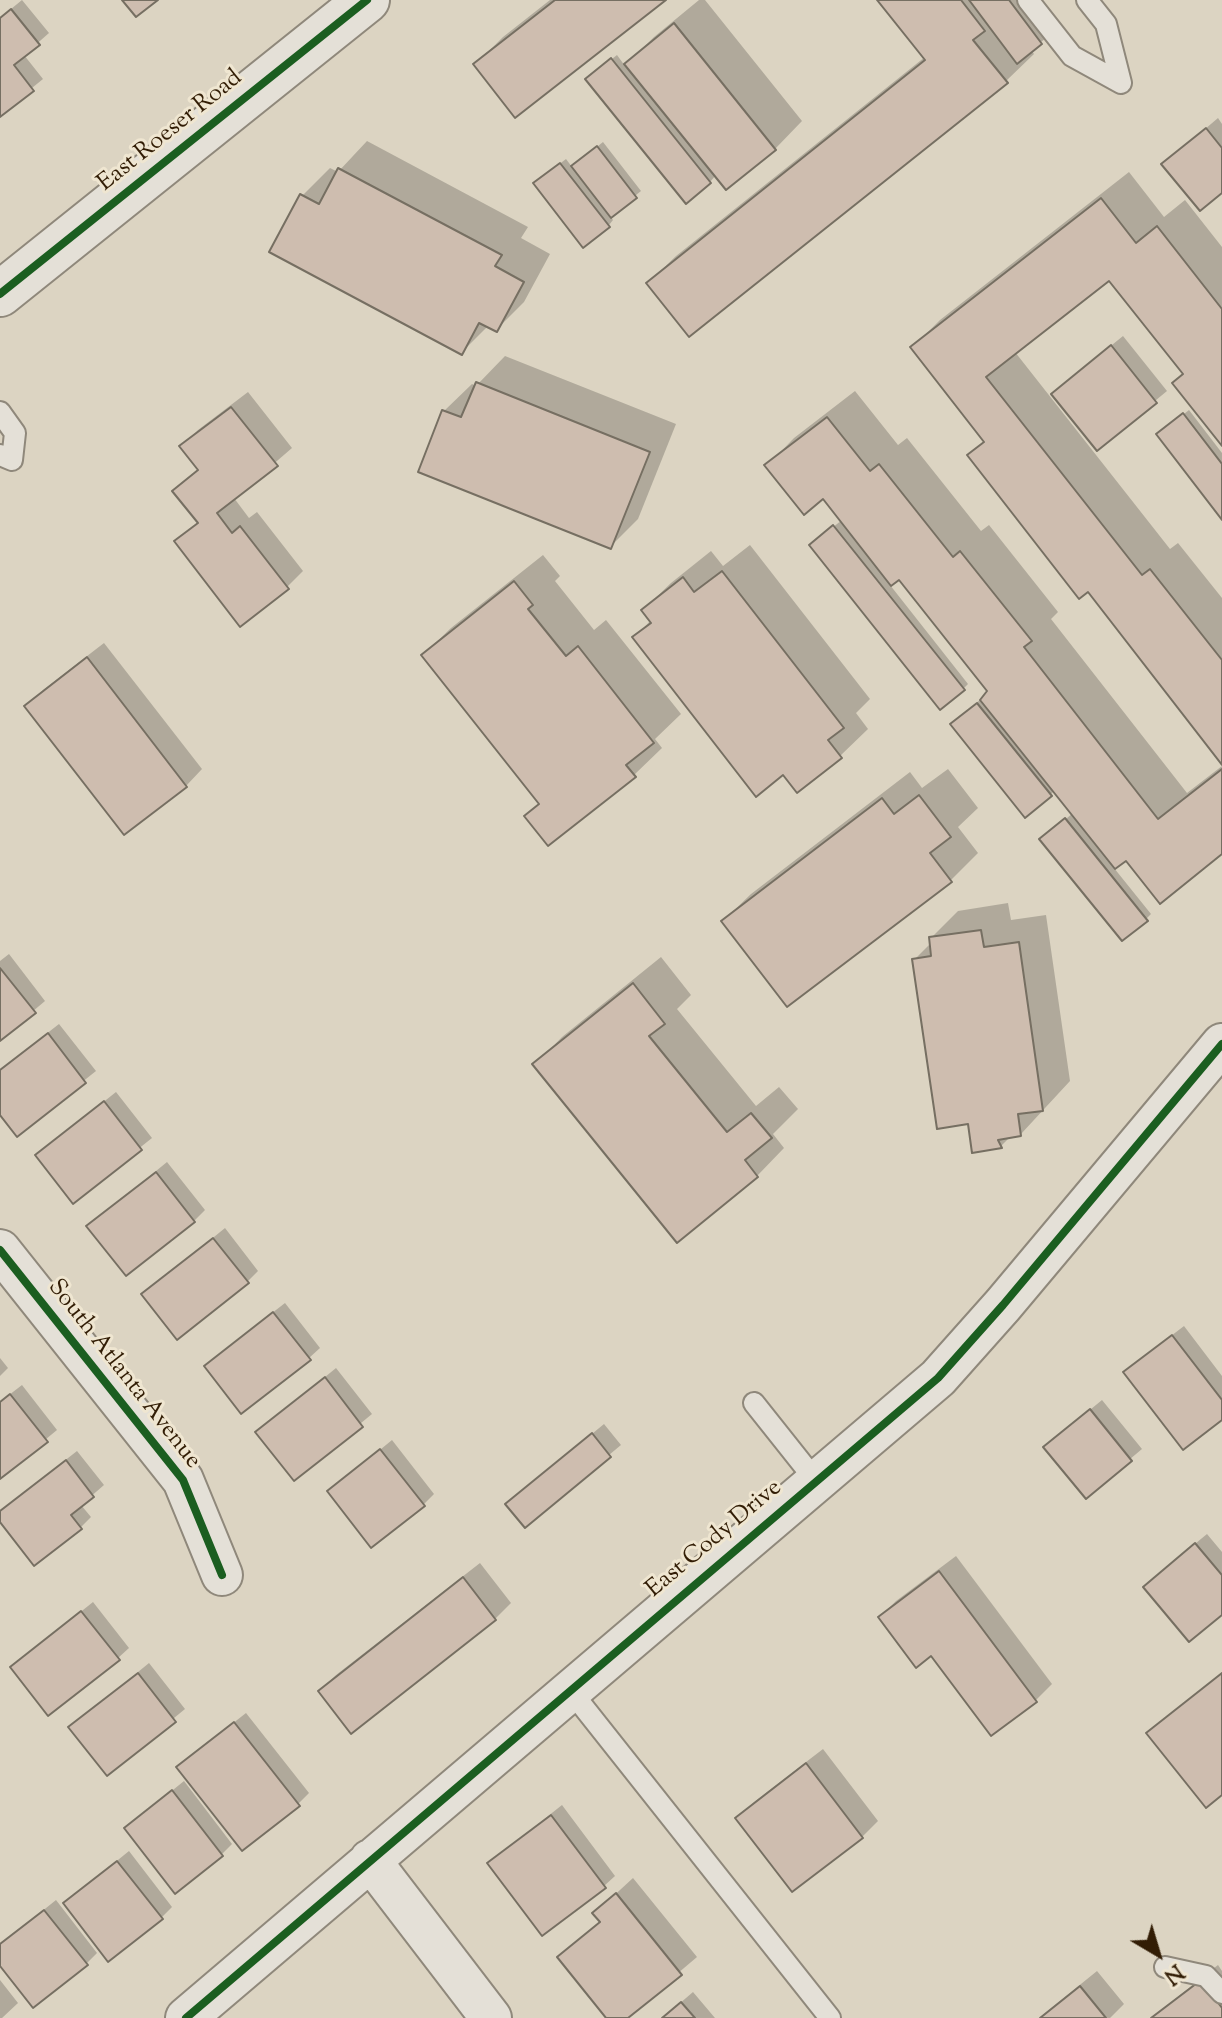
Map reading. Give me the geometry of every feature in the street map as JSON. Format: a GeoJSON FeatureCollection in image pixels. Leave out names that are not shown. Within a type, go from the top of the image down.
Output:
{"type":"FeatureCollection","features":[{"type":"Feature","properties":{"kind":"street","name":"East Roeser Road"},"geometry":{"type":"LineString","coordinates":[[0,294],[367,0]]}},
{"type":"Feature","properties":{"kind":"street","name":"East Cody Drive"},"geometry":{"type":"LineString","coordinates":[[186,2018],[938,1378],[1222,1044]]}},
{"type":"Feature","properties":{"kind":"street","name":"South Atlanta Avenue"},"geometry":{"type":"LineString","coordinates":[[0,1250],[183,1480],[222,1575]]}},
{"type":"Feature","properties":{"kind":"street"},"geometry":{"type":"LineString","coordinates":[[370,1860],[491,2018]]}},
{"type":"Feature","properties":{"kind":"lane"},"geometry":{"type":"LineString","coordinates":[[1028,0],[1072,56],[1121,83],[1106,24],[1087,0]]}},
{"type":"Feature","properties":{"kind":"lane"},"geometry":{"type":"LineString","coordinates":[[0,412],[15,433],[12,460],[0,455]]}},
{"type":"Feature","properties":{"kind":"lane"},"geometry":{"type":"LineString","coordinates":[[754,1403],[816,1481]]}},
{"type":"Feature","properties":{"kind":"lane"},"geometry":{"type":"LineString","coordinates":[[570,1690],[830,2018]]}},
{"type":"Feature","properties":{"kind":"lane"},"geometry":{"type":"LineString","coordinates":[[1165,1967],[1206,1976],[1222,1993]]}},
{"type":"Feature","properties":{"kind":"building"},"geometry":{"type":"Polygon","coordinates":[[[122,0],[158,0],[136,17],[122,0]]]}},
{"type":"Feature","properties":{"kind":"building"},"geometry":{"type":"Polygon","coordinates":[[[555,0],[666,0],[515,118],[473,64],[555,0]]]}},
{"type":"Feature","properties":{"kind":"building"},"geometry":{"type":"Polygon","coordinates":[[[877,0],[961,0],[985,31],[973,40],[1008,83],[689,337],[646,283],[925,60],[877,0]]]}},
{"type":"Feature","properties":{"kind":"building"},"geometry":{"type":"Polygon","coordinates":[[[969,0],[1009,0],[1042,44],[1017,64],[969,0]]]}},
{"type":"Feature","properties":{"kind":"building"},"geometry":{"type":"Polygon","coordinates":[[[11,9],[40,45],[14,65],[34,91],[0,117],[0,18],[11,9]]]}},
{"type":"Feature","properties":{"kind":"building"},"geometry":{"type":"Polygon","coordinates":[[[674,23],[776,150],[726,190],[624,64],[674,23]]]}},
{"type":"Feature","properties":{"kind":"building"},"geometry":{"type":"Polygon","coordinates":[[[611,58],[711,183],[686,204],[585,79],[611,58]]]}},
{"type":"Feature","properties":{"kind":"building"},"geometry":{"type":"Polygon","coordinates":[[[1206,128],[1222,148],[1222,193],[1200,211],[1161,164],[1206,128]]]}},
{"type":"Feature","properties":{"kind":"building"},"geometry":{"type":"Polygon","coordinates":[[[597,146],[637,198],[611,218],[571,166],[597,146]]]}},
{"type":"Feature","properties":{"kind":"building"},"geometry":{"type":"Polygon","coordinates":[[[560,163],[610,227],[583,248],[533,183],[560,163]]]}},
{"type":"Feature","properties":{"kind":"building"},"geometry":{"type":"Polygon","coordinates":[[[338,168],[502,255],[495,266],[524,282],[497,332],[479,323],[462,355],[269,252],[300,194],[319,204],[338,168]]]}},
{"type":"Feature","properties":{"kind":"building"},"geometry":{"type":"Polygon","coordinates":[[[1101,198],[1136,243],[1157,226],[1222,309],[1222,446],[1172,383],[1183,374],[1109,281],[986,377],[1142,575],[1150,569],[1222,660],[1222,765],[1088,592],[1079,599],[967,455],[984,442],[910,347],[1101,198]]]}},
{"type":"Feature","properties":{"kind":"building"},"geometry":{"type":"Polygon","coordinates":[[[1111,345],[1157,403],[1097,451],[1051,394],[1111,345]]]}},
{"type":"Feature","properties":{"kind":"building"},"geometry":{"type":"Polygon","coordinates":[[[476,382],[650,452],[611,549],[418,472],[442,410],[461,417],[476,382]]]}},
{"type":"Feature","properties":{"kind":"building"},"geometry":{"type":"Polygon","coordinates":[[[231,407],[278,466],[217,513],[232,533],[240,526],[289,589],[240,627],[174,541],[198,523],[172,491],[198,470],[179,446],[231,407]]]}},
{"type":"Feature","properties":{"kind":"building"},"geometry":{"type":"Polygon","coordinates":[[[1183,413],[1222,464],[1222,520],[1156,434],[1183,413]]]}},
{"type":"Feature","properties":{"kind":"building"},"geometry":{"type":"Polygon","coordinates":[[[827,417],[870,471],[879,464],[953,557],[960,551],[1032,641],[1024,647],[1158,819],[1222,769],[1222,854],[1160,904],[1126,861],[1115,869],[980,700],[987,691],[899,580],[891,586],[823,499],[804,515],[764,465],[827,417]]]}},
{"type":"Feature","properties":{"kind":"building"},"geometry":{"type":"Polygon","coordinates":[[[833,525],[965,690],[940,710],[809,545],[833,525]]]}},
{"type":"Feature","properties":{"kind":"building"},"geometry":{"type":"Polygon","coordinates":[[[722,571],[844,728],[828,740],[842,758],[797,793],[783,775],[756,797],[632,637],[651,623],[641,610],[683,577],[694,592],[722,571]]]}},
{"type":"Feature","properties":{"kind":"building"},"geometry":{"type":"Polygon","coordinates":[[[514,581],[533,605],[528,609],[566,656],[578,646],[654,743],[626,765],[636,777],[548,846],[524,816],[539,804],[421,655],[514,581]]]}},
{"type":"Feature","properties":{"kind":"building"},"geometry":{"type":"Polygon","coordinates":[[[87,657],[187,787],[124,835],[24,706],[87,657]]]}},
{"type":"Feature","properties":{"kind":"building"},"geometry":{"type":"Polygon","coordinates":[[[977,703],[1052,796],[1025,818],[950,724],[977,703]]]}},
{"type":"Feature","properties":{"kind":"building"},"geometry":{"type":"Polygon","coordinates":[[[919,795],[951,837],[930,853],[952,882],[787,1007],[721,921],[882,798],[894,814],[919,795]]]}},
{"type":"Feature","properties":{"kind":"building"},"geometry":{"type":"Polygon","coordinates":[[[1065,818],[1148,921],[1122,941],[1039,839],[1065,818]]]}},
{"type":"Feature","properties":{"kind":"building"},"geometry":{"type":"Polygon","coordinates":[[[981,930],[984,947],[1019,942],[1043,1111],[1018,1114],[1021,1136],[998,1140],[1002,1148],[972,1153],[968,1124],[937,1129],[912,959],[931,956],[929,937],[981,930]]]}},
{"type":"Feature","properties":{"kind":"building"},"geometry":{"type":"Polygon","coordinates":[[[0,968],[36,1013],[0,1041],[0,968]]]}},
{"type":"Feature","properties":{"kind":"building"},"geometry":{"type":"Polygon","coordinates":[[[633,983],[665,1024],[649,1036],[727,1132],[751,1113],[772,1138],[745,1160],[758,1177],[677,1243],[532,1064],[633,983]]]}},
{"type":"Feature","properties":{"kind":"building"},"geometry":{"type":"Polygon","coordinates":[[[48,1033],[86,1083],[17,1137],[0,1115],[0,1070],[48,1033]]]}},
{"type":"Feature","properties":{"kind":"building"},"geometry":{"type":"Polygon","coordinates":[[[104,1101],[142,1150],[73,1204],[35,1155],[104,1101]]]}},
{"type":"Feature","properties":{"kind":"building"},"geometry":{"type":"Polygon","coordinates":[[[156,1172],[195,1222],[126,1276],[86,1226],[156,1172]]]}},
{"type":"Feature","properties":{"kind":"building"},"geometry":{"type":"Polygon","coordinates":[[[213,1238],[249,1283],[177,1340],[141,1294],[213,1238]]]}},
{"type":"Feature","properties":{"kind":"building"},"geometry":{"type":"Polygon","coordinates":[[[273,1312],[311,1360],[241,1414],[204,1366],[273,1312]]]}},
{"type":"Feature","properties":{"kind":"building"},"geometry":{"type":"Polygon","coordinates":[[[1172,1335],[1222,1400],[1222,1420],[1183,1450],[1123,1372],[1172,1335]]]}},
{"type":"Feature","properties":{"kind":"building"},"geometry":{"type":"Polygon","coordinates":[[[325,1377],[363,1427],[294,1481],[255,1432],[325,1377]]]}},
{"type":"Feature","properties":{"kind":"building"},"geometry":{"type":"Polygon","coordinates":[[[10,1394],[48,1442],[0,1479],[0,1402],[10,1394]]]}},
{"type":"Feature","properties":{"kind":"building"},"geometry":{"type":"Polygon","coordinates":[[[1090,1409],[1132,1461],[1086,1499],[1043,1447],[1090,1409]]]}},
{"type":"Feature","properties":{"kind":"building"},"geometry":{"type":"Polygon","coordinates":[[[592,1433],[611,1457],[525,1528],[505,1504],[592,1433]]]}},
{"type":"Feature","properties":{"kind":"building"},"geometry":{"type":"Polygon","coordinates":[[[380,1449],[425,1506],[371,1548],[327,1491],[380,1449]]]}},
{"type":"Feature","properties":{"kind":"building"},"geometry":{"type":"Polygon","coordinates":[[[66,1460],[94,1497],[71,1515],[82,1529],[34,1566],[0,1522],[0,1511],[66,1460]]]}},
{"type":"Feature","properties":{"kind":"building"},"geometry":{"type":"Polygon","coordinates":[[[1195,1543],[1222,1575],[1222,1615],[1189,1642],[1143,1587],[1195,1543]]]}},
{"type":"Feature","properties":{"kind":"building"},"geometry":{"type":"Polygon","coordinates":[[[939,1571],[1037,1702],[991,1736],[931,1656],[916,1668],[878,1617],[939,1571]]]}},
{"type":"Feature","properties":{"kind":"building"},"geometry":{"type":"Polygon","coordinates":[[[463,1577],[496,1620],[351,1734],[318,1691],[463,1577]]]}},
{"type":"Feature","properties":{"kind":"building"},"geometry":{"type":"Polygon","coordinates":[[[81,1611],[120,1660],[48,1716],[10,1667],[81,1611]]]}},
{"type":"Feature","properties":{"kind":"building"},"geometry":{"type":"Polygon","coordinates":[[[138,1673],[176,1722],[107,1776],[68,1727],[138,1673]]]}},
{"type":"Feature","properties":{"kind":"building"},"geometry":{"type":"Polygon","coordinates":[[[1222,1673],[1222,1795],[1206,1808],[1146,1733],[1222,1673]]]}},
{"type":"Feature","properties":{"kind":"building"},"geometry":{"type":"Polygon","coordinates":[[[234,1722],[300,1806],[242,1851],[176,1767],[234,1722]]]}},
{"type":"Feature","properties":{"kind":"building"},"geometry":{"type":"Polygon","coordinates":[[[806,1763],[863,1838],[792,1892],[735,1818],[806,1763]]]}},
{"type":"Feature","properties":{"kind":"building"},"geometry":{"type":"Polygon","coordinates":[[[172,1790],[223,1856],[175,1894],[124,1828],[172,1790]]]}},
{"type":"Feature","properties":{"kind":"building"},"geometry":{"type":"Polygon","coordinates":[[[551,1815],[606,1888],[542,1936],[487,1863],[551,1815]]]}},
{"type":"Feature","properties":{"kind":"building"},"geometry":{"type":"Polygon","coordinates":[[[117,1861],[163,1919],[108,1962],[63,1903],[117,1861]]]}},
{"type":"Feature","properties":{"kind":"building"},"geometry":{"type":"Polygon","coordinates":[[[616,1893],[682,1975],[628,2018],[606,2018],[557,1957],[600,1922],[592,1913],[616,1893]]]}},
{"type":"Feature","properties":{"kind":"building"},"geometry":{"type":"Polygon","coordinates":[[[44,1910],[88,1965],[33,2008],[0,1966],[0,1944],[44,1910]]]}},
{"type":"Feature","properties":{"kind":"building"},"geometry":{"type":"Polygon","coordinates":[[[1201,1980],[1222,2008],[1222,2018],[1151,2018],[1201,1980]]]}},
{"type":"Feature","properties":{"kind":"building"},"geometry":{"type":"Polygon","coordinates":[[[1080,1986],[1106,2018],[1040,2018],[1080,1986]]]}},
{"type":"Feature","properties":{"kind":"building"},"geometry":{"type":"Polygon","coordinates":[[[681,2002],[695,2018],[662,2018],[681,2002]]]}},
{"type":"Feature","properties":{"kind":"cycle path"},"geometry":{"type":"LineString","coordinates":[[0,294],[367,0]]}},
{"type":"Feature","properties":{"kind":"cycle path"},"geometry":{"type":"LineString","coordinates":[[186,2018],[938,1378],[1222,1044]]}},
{"type":"Feature","properties":{"kind":"cycle path"},"geometry":{"type":"LineString","coordinates":[[0,1250],[183,1480],[222,1575]]}}]}
